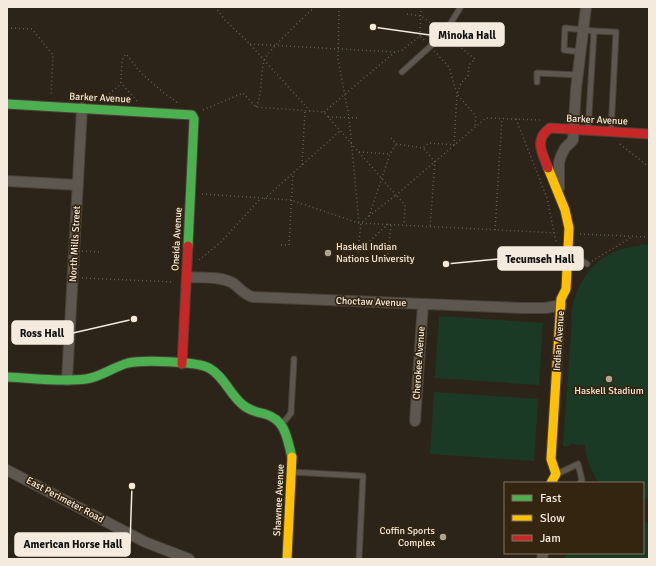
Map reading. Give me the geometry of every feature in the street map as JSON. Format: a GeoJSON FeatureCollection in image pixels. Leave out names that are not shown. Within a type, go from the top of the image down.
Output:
{"type":"FeatureCollection","features":[{"type":"Feature","properties":{"kind":"street","name":"Indian Avenue"},"geometry":{"type":"LineString","coordinates":[[560,198],[558,180],[559,162],[565,148],[573,140],[580,52],[586,7]]}},
{"type":"Feature","properties":{"kind":"street","name":"Barker Avenue"},"geometry":{"type":"LineString","coordinates":[[7,104],[195,113]]}},
{"type":"Feature","properties":{"kind":"street","name":"North Mills Street"},"geometry":{"type":"LineString","coordinates":[[68,380],[82,108]]}},
{"type":"Feature","properties":{"kind":"street","name":"Oneida Avenue"},"geometry":{"type":"LineString","coordinates":[[182,364],[195,113]]}},
{"type":"Feature","properties":{"kind":"street","name":"Barker Avenue"},"geometry":{"type":"LineString","coordinates":[[545,131],[550,128],[649,134]]}},
{"type":"Feature","properties":{"kind":"street","name":"Indian Avenue"},"geometry":{"type":"LineString","coordinates":[[545,131],[541,137],[540,147],[567,218],[569,234],[566,289],[561,299],[551,459],[556,474]]}},
{"type":"Feature","properties":{"kind":"street"},"geometry":{"type":"LineString","coordinates":[[7,181],[78,185]]}},
{"type":"Feature","properties":{"kind":"street","name":"Choctaw Avenue"},"geometry":{"type":"LineString","coordinates":[[187,277],[226,280],[253,298],[523,308],[546,308],[561,305]]}},
{"type":"Feature","properties":{"kind":"street","name":"Cherokee Avenue"},"geometry":{"type":"LineString","coordinates":[[415,421],[423,304]]}},
{"type":"Feature","properties":{"kind":"street"},"geometry":{"type":"LineString","coordinates":[[7,377],[68,380],[89,379],[102,376],[121,365],[130,362],[138,361],[196,364],[209,368],[216,373],[244,406],[256,413],[272,416],[282,424]]}},
{"type":"Feature","properties":{"kind":"street","name":"Shawnee Avenue"},"geometry":{"type":"LineString","coordinates":[[282,424],[286,431],[292,458],[287,559]]}},
{"type":"Feature","properties":{"kind":"street","name":"East Perimeter Road"},"geometry":{"type":"LineString","coordinates":[[7,470],[145,542],[189,559]]}},
{"type":"Feature","properties":{"kind":"street"},"geometry":{"type":"LineString","coordinates":[[552,482],[556,474]]}},
{"type":"Feature","properties":{"kind":"lane"},"geometry":{"type":"LineString","coordinates":[[402,72],[444,34],[461,7]]}},
{"type":"Feature","properties":{"kind":"lane"},"geometry":{"type":"LineString","coordinates":[[580,52],[564,50],[565,28],[616,32],[610,132]]}},
{"type":"Feature","properties":{"kind":"lane"},"geometry":{"type":"LineString","coordinates":[[588,130],[594,31]]}},
{"type":"Feature","properties":{"kind":"lane"},"geometry":{"type":"LineString","coordinates":[[537,82],[537,72],[578,75]]}},
{"type":"Feature","properties":{"kind":"lane"},"geometry":{"type":"LineString","coordinates":[[568,255],[577,257],[587,264]]}},
{"type":"Feature","properties":{"kind":"lane"},"geometry":{"type":"LineString","coordinates":[[282,424],[291,413],[294,359]]}},
{"type":"Feature","properties":{"kind":"lane"},"geometry":{"type":"LineString","coordinates":[[556,474],[578,464],[582,480],[581,482]]}},
{"type":"Feature","properties":{"kind":"lane"},"geometry":{"type":"LineString","coordinates":[[291,472],[363,476],[359,559]]}},
{"type":"Feature","properties":{"kind":"path"},"geometry":{"type":"LineString","coordinates":[[215,7],[225,20],[250,44],[310,111]]}},
{"type":"Feature","properties":{"kind":"path"},"geometry":{"type":"LineString","coordinates":[[256,107],[261,97],[264,60],[305,15],[315,7]]}},
{"type":"Feature","properties":{"kind":"path"},"geometry":{"type":"LineString","coordinates":[[339,7],[338,59],[346,94],[350,143],[360,223],[358,252],[390,224]]}},
{"type":"Feature","properties":{"kind":"path"},"geometry":{"type":"LineString","coordinates":[[421,7],[420,36],[449,67],[457,94],[476,116],[475,127]]}},
{"type":"Feature","properties":{"kind":"path"},"geometry":{"type":"LineString","coordinates":[[407,14],[421,16],[475,59],[469,65],[468,76],[461,83],[457,94],[454,145]]}},
{"type":"Feature","properties":{"kind":"path"},"geometry":{"type":"LineString","coordinates":[[7,28],[32,29],[53,55],[51,100]]}},
{"type":"Feature","properties":{"kind":"path"},"geometry":{"type":"LineString","coordinates":[[250,44],[395,52],[401,51],[420,36]]}},
{"type":"Feature","properties":{"kind":"path"},"geometry":{"type":"LineString","coordinates":[[195,113],[243,93],[256,107],[324,112],[395,52]]}},
{"type":"Feature","properties":{"kind":"path"},"geometry":{"type":"LineString","coordinates":[[140,105],[121,84],[122,60],[126,54],[141,73],[164,93],[180,104]]}},
{"type":"Feature","properties":{"kind":"path"},"geometry":{"type":"LineString","coordinates":[[98,103],[121,84]]}},
{"type":"Feature","properties":{"kind":"path"},"geometry":{"type":"LineString","coordinates":[[302,165],[305,111]]}},
{"type":"Feature","properties":{"kind":"path"},"geometry":{"type":"LineString","coordinates":[[324,112],[405,205],[404,225]]}},
{"type":"Feature","properties":{"kind":"path"},"geometry":{"type":"LineString","coordinates":[[328,117],[360,118]]}},
{"type":"Feature","properties":{"kind":"path"},"geometry":{"type":"LineString","coordinates":[[360,223],[396,195],[486,118],[547,120]]}},
{"type":"Feature","properties":{"kind":"path"},"geometry":{"type":"LineString","coordinates":[[495,230],[502,118]]}},
{"type":"Feature","properties":{"kind":"path"},"geometry":{"type":"LineString","coordinates":[[516,119],[546,198],[556,242]]}},
{"type":"Feature","properties":{"kind":"path"},"geometry":{"type":"LineString","coordinates":[[264,199],[340,131]]}},
{"type":"Feature","properties":{"kind":"path"},"geometry":{"type":"LineString","coordinates":[[391,138],[396,144],[423,148],[435,162],[430,226]]}},
{"type":"Feature","properties":{"kind":"path"},"geometry":{"type":"LineString","coordinates":[[616,140],[649,167]]}},
{"type":"Feature","properties":{"kind":"path"},"geometry":{"type":"LineString","coordinates":[[423,148],[430,143],[454,145]]}},
{"type":"Feature","properties":{"kind":"path"},"geometry":{"type":"LineString","coordinates":[[369,216],[381,177],[390,154],[396,144]]}},
{"type":"Feature","properties":{"kind":"path"},"geometry":{"type":"LineString","coordinates":[[359,152],[390,154]]}},
{"type":"Feature","properties":{"kind":"path"},"geometry":{"type":"LineString","coordinates":[[281,245],[289,245],[293,173]]}},
{"type":"Feature","properties":{"kind":"path"},"geometry":{"type":"LineString","coordinates":[[190,194],[291,200],[360,223],[649,237]]}},
{"type":"Feature","properties":{"kind":"path"},"geometry":{"type":"LineString","coordinates":[[73,278],[187,277],[191,267],[221,242],[261,198]]}},
{"type":"Feature","properties":{"kind":"path"},"geometry":{"type":"LineString","coordinates":[[388,254],[390,224]]}},
{"type":"Feature","properties":{"kind":"path"},"geometry":{"type":"LineString","coordinates":[[587,264],[633,236]]}},
{"type":"Feature","properties":{"kind":"path"},"geometry":{"type":"LineString","coordinates":[[74,251],[101,252]]}},
{"type":"Feature","properties":{"kind":"green space","name":"Haskell Stadium"},"geometry":{"type":"Polygon","coordinates":[[[640,244],[649,245],[649,498],[644,500],[644,482],[598,482],[589,465],[585,445],[570,444],[569,446],[563,446],[571,319],[577,291],[592,268],[601,259],[626,248],[640,246],[640,244]]]}},
{"type":"Feature","properties":{"kind":"green space"},"geometry":{"type":"Polygon","coordinates":[[[439,316],[543,323],[539,385],[435,378],[439,316]]]}},
{"type":"Feature","properties":{"kind":"green space"},"geometry":{"type":"Polygon","coordinates":[[[434,392],[538,399],[534,461],[430,454],[434,392]]]}},
{"type":"Feature","properties":{"kind":"green space"},"geometry":{"type":"Polygon","coordinates":[[[644,519],[649,526],[649,559],[564,559],[567,554],[644,554],[644,519]]]}},
{"type":"Feature","properties":{"kind":"traffic: fast"},"geometry":{"type":"LineString","coordinates":[[7,104],[192,115],[194,119],[188,246]]}},
{"type":"Feature","properties":{"kind":"traffic: fast"},"geometry":{"type":"LineString","coordinates":[[7,377],[56,380],[86,379],[128,363],[135,362],[156,361],[202,366],[214,371],[238,401],[246,407],[272,417],[281,425],[287,437],[292,457]]}},
{"type":"Feature","properties":{"kind":"traffic: slow"},"geometry":{"type":"LineString","coordinates":[[548,168],[565,210],[569,228],[566,289],[561,299],[551,459],[556,474],[552,482]]}},
{"type":"Feature","properties":{"kind":"traffic: slow"},"geometry":{"type":"LineString","coordinates":[[287,559],[292,457]]}},
{"type":"Feature","properties":{"kind":"traffic: jam"},"geometry":{"type":"LineString","coordinates":[[548,168],[542,152],[541,142],[542,137],[550,128],[649,134]]}},
{"type":"Feature","properties":{"kind":"traffic: jam"},"geometry":{"type":"LineString","coordinates":[[182,364],[188,246]]}},
{"type":"Feature","properties":{"kind":"place","name":"Minoka Hall"},"geometry":{"type":"Point","coordinates":[373,27]}},
{"type":"Feature","properties":{"kind":"place","name":"Haskell Indian Nations University"},"geometry":{"type":"Point","coordinates":[328,253]}},
{"type":"Feature","properties":{"kind":"place","name":"Tecumseh Hall"},"geometry":{"type":"Point","coordinates":[446,264]}},
{"type":"Feature","properties":{"kind":"place","name":"Ross Hall"},"geometry":{"type":"Point","coordinates":[134,319]}},
{"type":"Feature","properties":{"kind":"place","name":"Haskell Stadium"},"geometry":{"type":"Point","coordinates":[609,379]}},
{"type":"Feature","properties":{"kind":"place","name":"American Horse Hall"},"geometry":{"type":"Point","coordinates":[132,486]}},
{"type":"Feature","properties":{"kind":"place","name":"Coffin Sports Complex"},"geometry":{"type":"Point","coordinates":[443,537]}}]}
